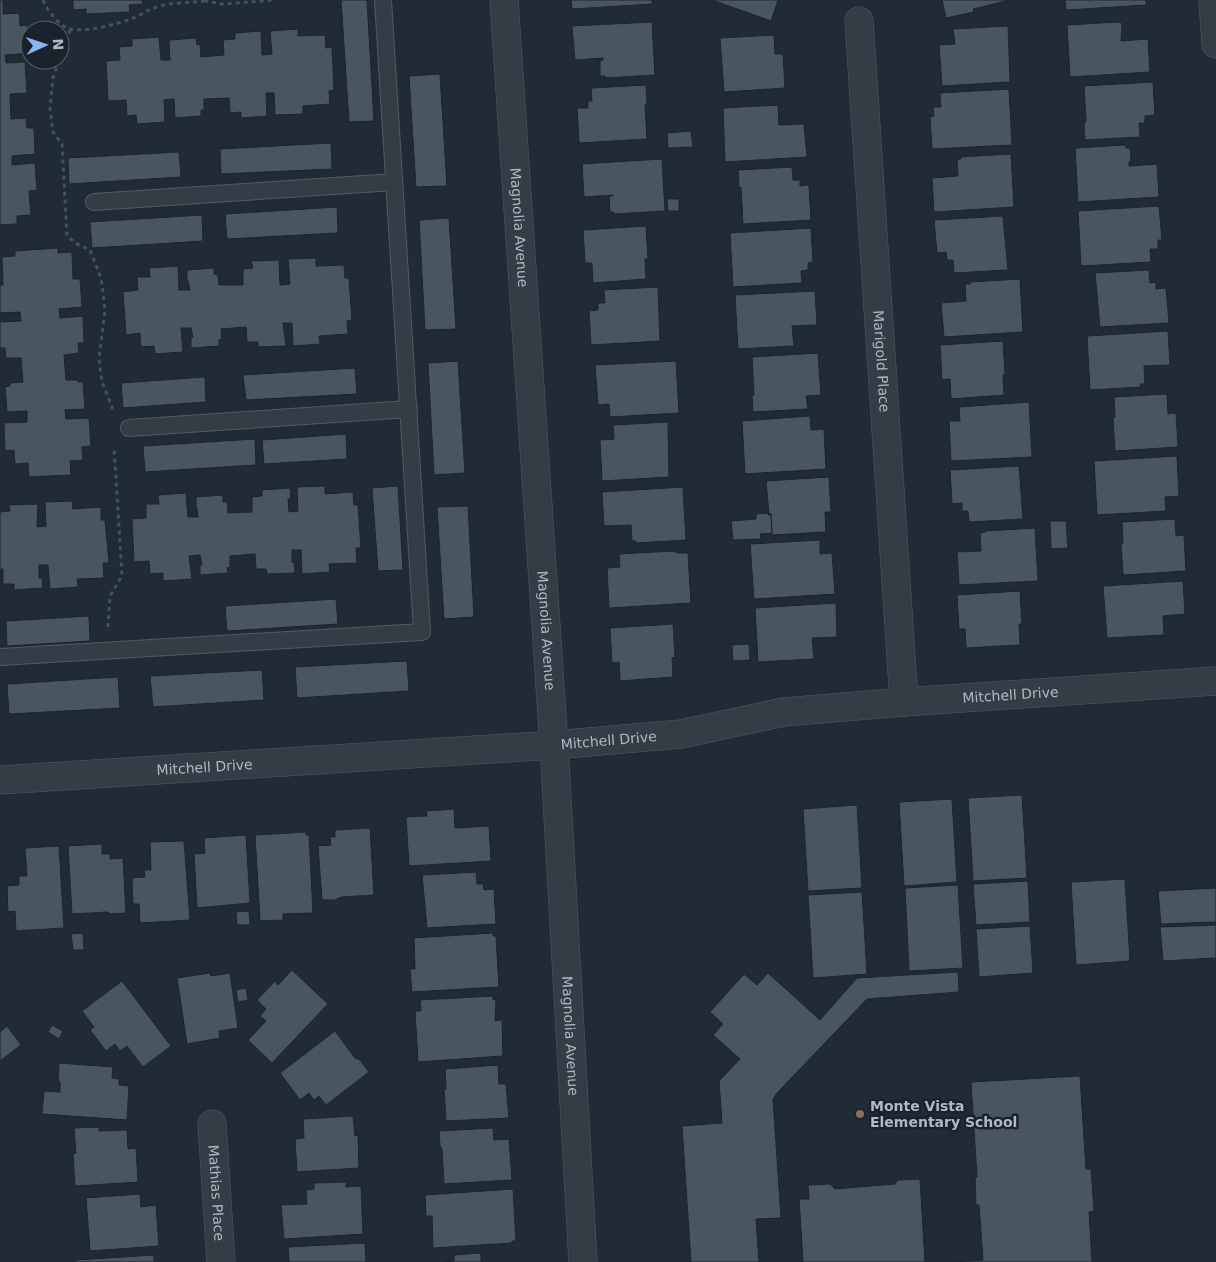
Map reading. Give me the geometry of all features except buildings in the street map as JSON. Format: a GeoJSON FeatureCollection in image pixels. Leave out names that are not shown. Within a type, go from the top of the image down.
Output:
{"type":"FeatureCollection","features":[{"type":"Feature","properties":{"kind":"street","name":"Magnolia Avenue"},"geometry":{"type":"LineString","coordinates":[[504,0],[554,745],[583,1262]]}},
{"type":"Feature","properties":{"kind":"street"},"geometry":{"type":"LineString","coordinates":[[1213,0],[1216,44]]}},
{"type":"Feature","properties":{"kind":"street","name":"Marigold Place"},"geometry":{"type":"LineString","coordinates":[[859,21],[904,702]]}},
{"type":"Feature","properties":{"kind":"street","name":"Mitchell Drive"},"geometry":{"type":"LineString","coordinates":[[0,780],[554,745],[681,734],[784,712],[1216,681]]}},
{"type":"Feature","properties":{"kind":"street","name":"Mathias Place"},"geometry":{"type":"LineString","coordinates":[[212,1124],[221,1262]]}},
{"type":"Feature","properties":{"kind":"lane"},"geometry":{"type":"LineString","coordinates":[[0,656],[422,632],[383,0]]}},
{"type":"Feature","properties":{"kind":"lane"},"geometry":{"type":"LineString","coordinates":[[94,202],[394,182]]}},
{"type":"Feature","properties":{"kind":"lane"},"geometry":{"type":"LineString","coordinates":[[129,428],[409,410]]}},
{"type":"Feature","properties":{"kind":"path"},"geometry":{"type":"LineString","coordinates":[[43,0],[47,9],[66,28],[76,29],[108,26],[135,18],[169,2],[204,1],[223,4],[275,0]]}},
{"type":"Feature","properties":{"kind":"path"},"geometry":{"type":"LineString","coordinates":[[56,70],[50,108],[52,132],[62,144],[67,236],[77,244],[90,250],[101,278],[106,311],[99,359],[102,382],[112,407],[112,416]]}},
{"type":"Feature","properties":{"kind":"path"},"geometry":{"type":"LineString","coordinates":[[109,650],[108,619],[110,596],[122,576],[114,443]]}},
{"type":"Feature","properties":{"kind":"place","name":"Monte Vista Elementary School"},"geometry":{"type":"Point","coordinates":[860,1114]}}]}
